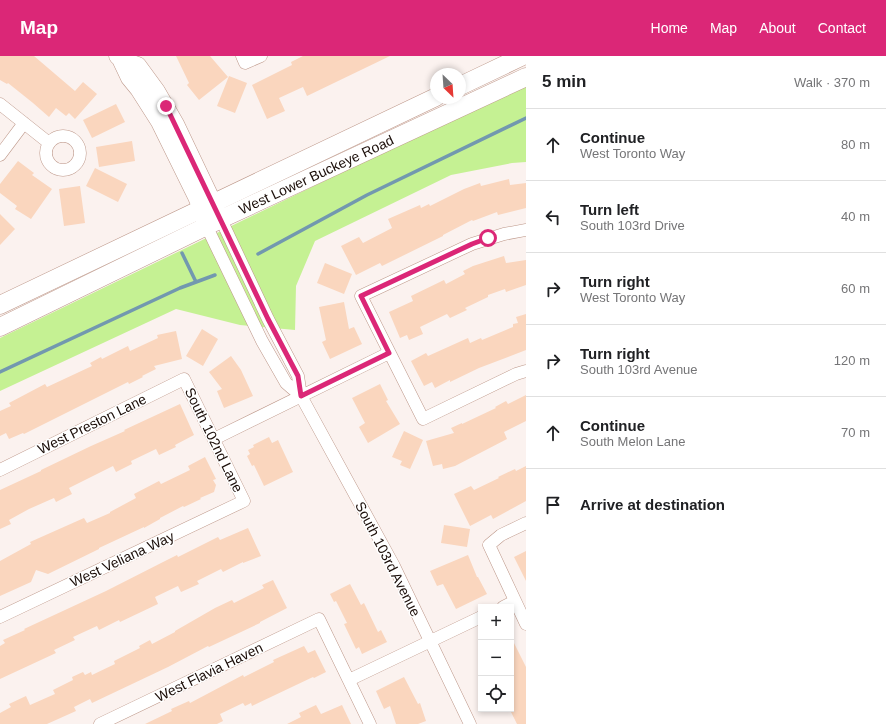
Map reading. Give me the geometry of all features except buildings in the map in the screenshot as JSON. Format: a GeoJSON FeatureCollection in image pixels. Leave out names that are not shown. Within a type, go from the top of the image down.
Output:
{"type":"FeatureCollection","features":[{"type":"Feature","properties":{"kind":"main road"},"geometry":{"type":"LineString","coordinates":[[466,83],[523,56]]}},
{"type":"Feature","properties":{"kind":"main road","name":"West Lower Buckeye Road"},"geometry":{"type":"LineString","coordinates":[[0,304],[526,77]]}},
{"type":"Feature","properties":{"kind":"main road","name":"West Lower Buckeye Road"},"geometry":{"type":"LineString","coordinates":[[0,327],[210,214],[430,101]]}},
{"type":"Feature","properties":{"kind":"street"},"geometry":{"type":"LineString","coordinates":[[244,60],[261,56]]}},
{"type":"Feature","properties":{"kind":"street"},"geometry":{"type":"LineString","coordinates":[[120,57],[129,78],[138,89],[159,122],[210,214]]}},
{"type":"Feature","properties":{"kind":"street"},"geometry":{"type":"LineString","coordinates":[[0,104],[49,143]]}},
{"type":"Feature","properties":{"kind":"street"},"geometry":{"type":"LineString","coordinates":[[0,155],[24,122]]}},
{"type":"Feature","properties":{"kind":"street","name":"South 103rd Avenue"},"geometry":{"type":"LineString","coordinates":[[210,214],[298,376],[301,396],[394,566],[470,724]]}},
{"type":"Feature","properties":{"kind":"street"},"geometry":{"type":"LineString","coordinates":[[526,230],[493,236],[472,244],[361,296],[423,419],[516,374],[526,371]]}},
{"type":"Feature","properties":{"kind":"street"},"geometry":{"type":"LineString","coordinates":[[214,439],[389,353]]}},
{"type":"Feature","properties":{"kind":"street","name":"South 102nd Lane"},"geometry":{"type":"LineString","coordinates":[[184,379],[244,501]]}},
{"type":"Feature","properties":{"kind":"street","name":"West Preston Lane"},"geometry":{"type":"LineString","coordinates":[[0,470],[184,379]]}},
{"type":"Feature","properties":{"kind":"street","name":"West Veliana Way"},"geometry":{"type":"LineString","coordinates":[[0,617],[244,501]]}},
{"type":"Feature","properties":{"kind":"street"},"geometry":{"type":"LineString","coordinates":[[526,523],[501,536],[489,545],[526,624]]}},
{"type":"Feature","properties":{"kind":"street"},"geometry":{"type":"LineString","coordinates":[[509,604],[515,601]]}},
{"type":"Feature","properties":{"kind":"street"},"geometry":{"type":"LineString","coordinates":[[370,724],[349,680],[478,618]]}},
{"type":"Feature","properties":{"kind":"street","name":"West Flavia Haven"},"geometry":{"type":"LineString","coordinates":[[100,724],[319,619],[349,680]]}},
{"type":"Feature","properties":{"kind":"green space"},"geometry":{"type":"Polygon","coordinates":[[[526,85],[526,162],[512,163],[451,175],[315,241],[296,286],[295,330],[240,325],[176,309],[0,391],[0,338],[526,85]]]}},
{"type":"Feature","properties":{"kind":"waterway"},"geometry":{"type":"LineString","coordinates":[[258,254],[367,195],[526,118]]}},
{"type":"Feature","properties":{"kind":"waterway"},"geometry":{"type":"LineString","coordinates":[[182,253],[196,282]]}},
{"type":"Feature","properties":{"kind":"waterway"},"geometry":{"type":"LineString","coordinates":[[0,372],[180,288],[215,275]]}},
{"type":"Feature","properties":{"kind":"route"},"geometry":{"type":"LineString","coordinates":[[166,106],[176,124],[268,319],[298,376],[301,396],[389,353],[361,296],[488,238]]}}]}
